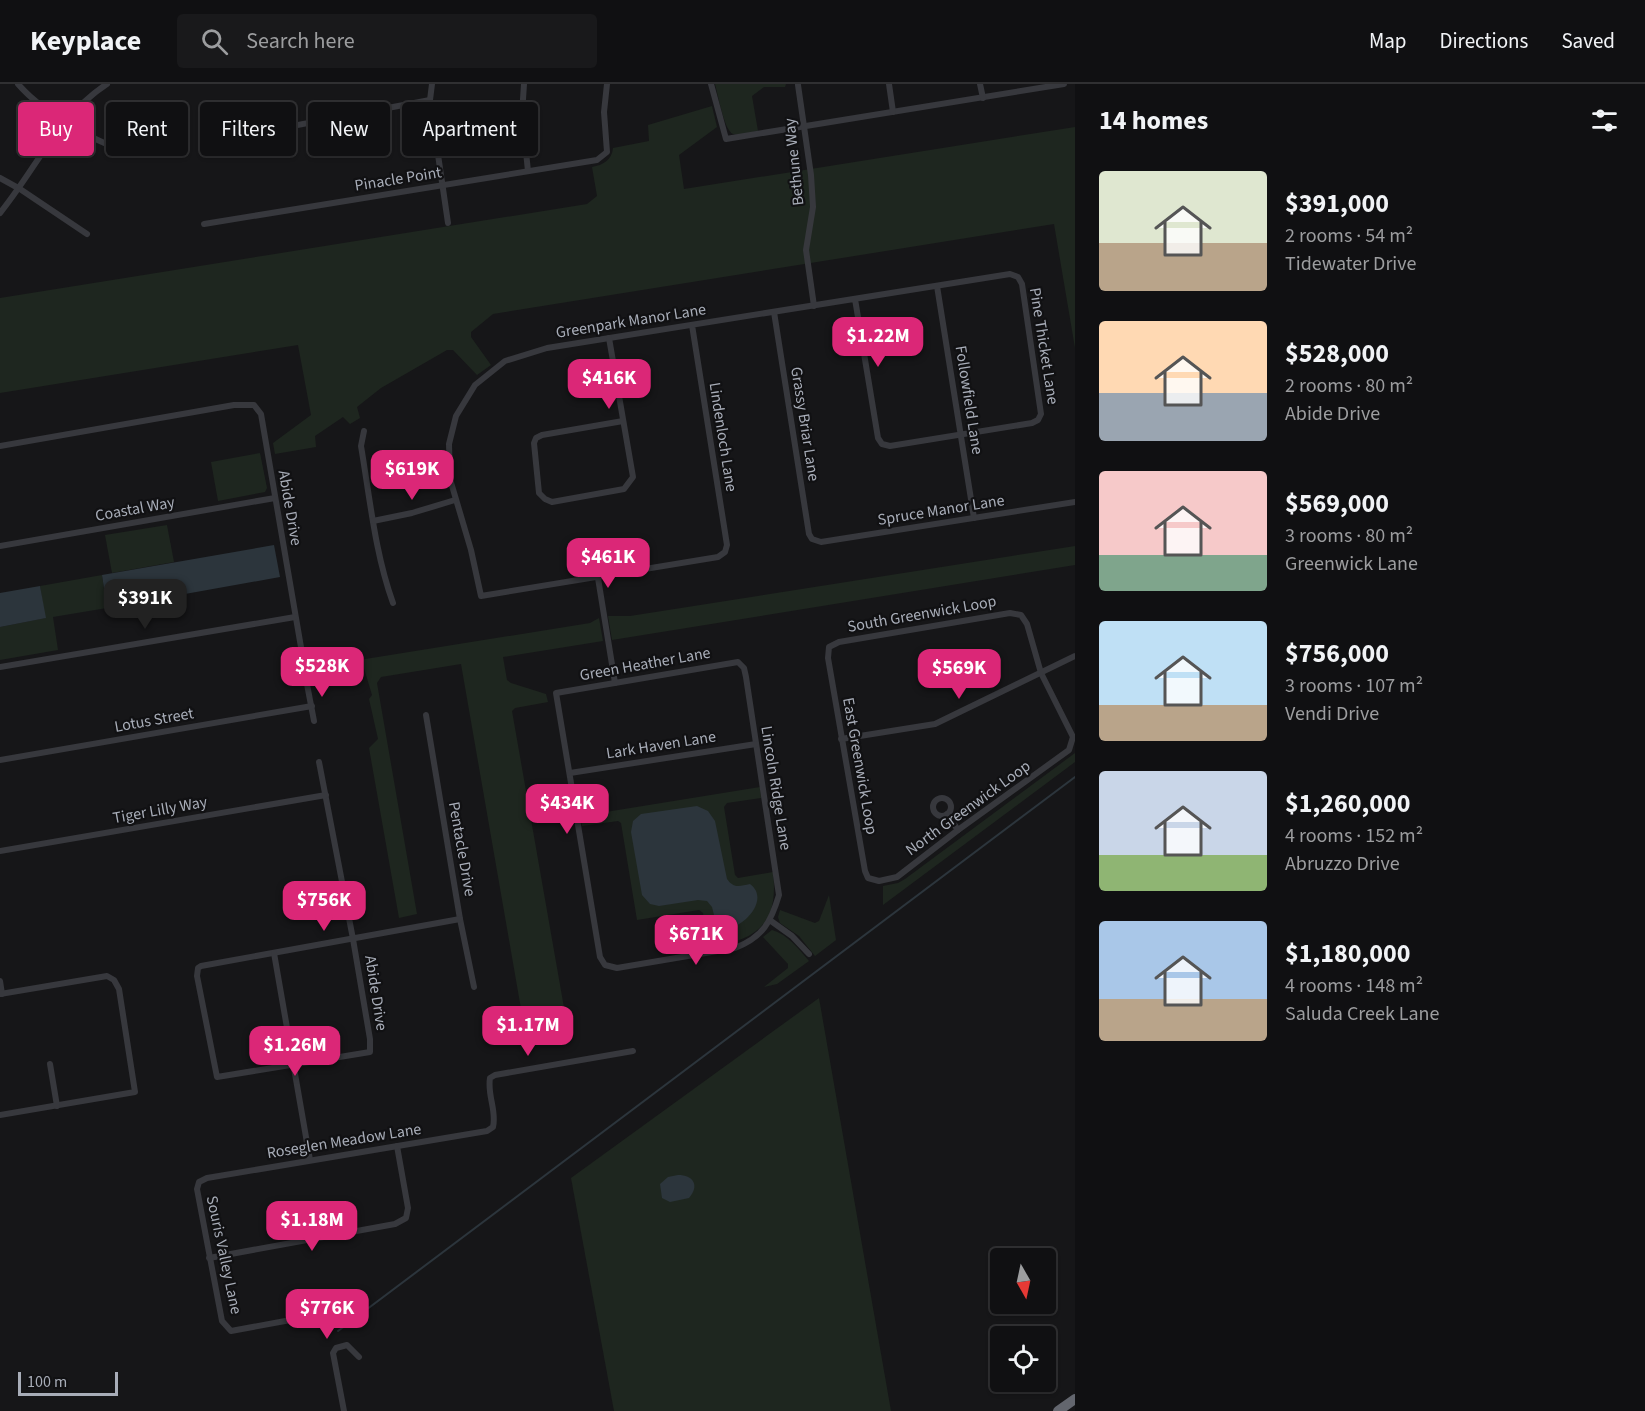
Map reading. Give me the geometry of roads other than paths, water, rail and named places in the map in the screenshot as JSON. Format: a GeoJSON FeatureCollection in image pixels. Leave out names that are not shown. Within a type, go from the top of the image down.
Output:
{"type":"FeatureCollection","features":[{"type":"Feature","properties":{"kind":"highway"},"geometry":{"type":"LineString","coordinates":[[1058,1411],[1075,1399]]}},
{"type":"Feature","properties":{"kind":"street"},"geometry":{"type":"LineString","coordinates":[[18,84],[37,102]]}},
{"type":"Feature","properties":{"kind":"street"},"geometry":{"type":"LineString","coordinates":[[83,102],[107,84]]}},
{"type":"Feature","properties":{"kind":"street"},"geometry":{"type":"LineString","coordinates":[[432,84],[430,100],[448,223]]}},
{"type":"Feature","properties":{"kind":"street"},"geometry":{"type":"LineString","coordinates":[[524,84],[522,114],[528,171]]}},
{"type":"Feature","properties":{"kind":"street","name":"Pinacle Point"},"geometry":{"type":"LineString","coordinates":[[204,224],[597,160],[607,152],[604,112],[607,84]]}},
{"type":"Feature","properties":{"kind":"street"},"geometry":{"type":"LineString","coordinates":[[711,84],[726,139],[1064,84]]}},
{"type":"Feature","properties":{"kind":"street"},"geometry":{"type":"LineString","coordinates":[[889,84],[893,112]]}},
{"type":"Feature","properties":{"kind":"street"},"geometry":{"type":"LineString","coordinates":[[981,84],[982,98]]}},
{"type":"Feature","properties":{"kind":"street","name":"Bethune Way"},"geometry":{"type":"LineString","coordinates":[[798,86],[805,127],[813,207],[806,250],[814,306]]}},
{"type":"Feature","properties":{"kind":"street"},"geometry":{"type":"LineString","coordinates":[[296,125],[430,100]]}},
{"type":"Feature","properties":{"kind":"street"},"geometry":{"type":"LineString","coordinates":[[0,213],[20,189],[42,156]]}},
{"type":"Feature","properties":{"kind":"street"},"geometry":{"type":"LineString","coordinates":[[0,178],[87,234]]}},
{"type":"Feature","properties":{"kind":"street","name":"Greenpark Manor Lane"},"geometry":{"type":"LineString","coordinates":[[598,578],[481,596],[471,550],[450,479],[448,444],[456,417],[475,385],[505,361],[547,348],[1010,274],[1018,277]]}},
{"type":"Feature","properties":{"kind":"street","name":"Pine Thicket Lane"},"geometry":{"type":"LineString","coordinates":[[961,435],[1032,423],[1038,420],[1041,414],[1022,284],[1018,277]]}},
{"type":"Feature","properties":{"kind":"street","name":"Followfield Lane"},"geometry":{"type":"LineString","coordinates":[[938,286],[974,518]]}},
{"type":"Feature","properties":{"kind":"street"},"geometry":{"type":"LineString","coordinates":[[855,299],[878,438],[882,444],[890,446],[961,435]]}},
{"type":"Feature","properties":{"kind":"street","name":"Grassy Briar Lane"},"geometry":{"type":"LineString","coordinates":[[774,312],[809,534],[812,539]]}},
{"type":"Feature","properties":{"kind":"street","name":"Lindenloch Lane"},"geometry":{"type":"LineString","coordinates":[[598,578],[718,557],[725,552],[727,545],[693,325]]}},
{"type":"Feature","properties":{"kind":"street"},"geometry":{"type":"LineString","coordinates":[[609,338],[633,477],[624,489],[552,502],[544,499],[539,493],[534,443],[536,438],[623,421]]}},
{"type":"Feature","properties":{"kind":"street","name":"Abide Drive"},"geometry":{"type":"LineString","coordinates":[[0,446],[234,405],[254,405],[261,414],[302,653]]}},
{"type":"Feature","properties":{"kind":"street"},"geometry":{"type":"LineString","coordinates":[[364,431],[361,446],[373,521],[384,578],[393,603]]}},
{"type":"Feature","properties":{"kind":"street","name":"Coastal Way"},"geometry":{"type":"LineString","coordinates":[[0,546],[275,498]]}},
{"type":"Feature","properties":{"kind":"street"},"geometry":{"type":"LineString","coordinates":[[373,521],[412,513],[455,500]]}},
{"type":"Feature","properties":{"kind":"street","name":"Spruce Manor Lane"},"geometry":{"type":"LineString","coordinates":[[812,539],[821,542],[1075,502]]}},
{"type":"Feature","properties":{"kind":"street"},"geometry":{"type":"LineString","coordinates":[[598,578],[615,683]]}},
{"type":"Feature","properties":{"kind":"street","name":"South Greenwick Loop"},"geometry":{"type":"LineString","coordinates":[[829,647],[839,642],[1010,613],[1021,615],[1027,624],[1041,673]]}},
{"type":"Feature","properties":{"kind":"street"},"geometry":{"type":"LineString","coordinates":[[0,667],[295,616]]}},
{"type":"Feature","properties":{"kind":"street","name":"East Greenwick Loop"},"geometry":{"type":"LineString","coordinates":[[829,647],[828,658],[865,871],[868,878],[879,881]]}},
{"type":"Feature","properties":{"kind":"street"},"geometry":{"type":"LineString","coordinates":[[842,739],[935,724],[1075,656]]}},
{"type":"Feature","properties":{"kind":"street","name":"Green Heather Lane"},"geometry":{"type":"LineString","coordinates":[[570,773],[556,693],[738,662]]}},
{"type":"Feature","properties":{"kind":"street","name":"Lincoln Ridge Lane"},"geometry":{"type":"LineString","coordinates":[[738,662],[744,668],[746,677],[779,895],[771,921]]}},
{"type":"Feature","properties":{"kind":"street","name":"North Greenwick Loop"},"geometry":{"type":"LineString","coordinates":[[879,881],[897,877],[1069,750],[1073,737],[1041,673]]}},
{"type":"Feature","properties":{"kind":"street"},"geometry":{"type":"LineString","coordinates":[[306,679],[314,721]]}},
{"type":"Feature","properties":{"kind":"street","name":"Lotus Street"},"geometry":{"type":"LineString","coordinates":[[0,760],[312,706]]}},
{"type":"Feature","properties":{"kind":"street","name":"Pentacle Drive"},"geometry":{"type":"LineString","coordinates":[[426,715],[460,919],[474,987]]}},
{"type":"Feature","properties":{"kind":"street","name":"Lark Haven Lane"},"geometry":{"type":"LineString","coordinates":[[570,773],[756,744]]}},
{"type":"Feature","properties":{"kind":"street","name":"Abide Drive"},"geometry":{"type":"LineString","coordinates":[[293,1066],[370,1052],[370,1039],[353,939],[320,762]]}},
{"type":"Feature","properties":{"kind":"street"},"geometry":{"type":"LineString","coordinates":[[570,773],[600,957],[605,965],[617,968],[735,948],[748,943],[771,921],[792,936],[809,954]]}},
{"type":"Feature","properties":{"kind":"street","name":"Tiger Lilly Way"},"geometry":{"type":"LineString","coordinates":[[0,851],[326,795]]}},
{"type":"Feature","properties":{"kind":"street"},"geometry":{"type":"LineString","coordinates":[[947,814],[958,830]]}},
{"type":"Feature","properties":{"kind":"street"},"geometry":{"type":"LineString","coordinates":[[293,1066],[217,1077],[197,976],[198,968],[460,919]]}},
{"type":"Feature","properties":{"kind":"street"},"geometry":{"type":"LineString","coordinates":[[274,953],[310,1160]]}},
{"type":"Feature","properties":{"kind":"street"},"geometry":{"type":"LineString","coordinates":[[0,981],[1,994],[107,976],[114,980],[119,988],[135,1092],[0,1115]]}},
{"type":"Feature","properties":{"kind":"street","name":"Roseglen Meadow Lane"},"geometry":{"type":"LineString","coordinates":[[199,1182],[207,1178],[487,1131],[493,1127],[495,1121],[489,1085],[490,1078],[495,1075],[633,1051]]}},
{"type":"Feature","properties":{"kind":"street"},"geometry":{"type":"LineString","coordinates":[[50,1064],[57,1106]]}},
{"type":"Feature","properties":{"kind":"street"},"geometry":{"type":"LineString","coordinates":[[209,1258],[395,1224],[406,1218],[408,1208],[398,1146]]}},
{"type":"Feature","properties":{"kind":"street","name":"Souris Valley Lane"},"geometry":{"type":"LineString","coordinates":[[199,1182],[196,1189],[222,1322],[231,1331],[296,1319]]}},
{"type":"Feature","properties":{"kind":"street"},"geometry":{"type":"LineString","coordinates":[[344,1411],[333,1359],[336,1348],[347,1345],[359,1357]]}},
{"type":"Feature","properties":{"kind":"waterway"},"geometry":{"type":"LineString","coordinates":[[338,1331],[1075,777]]}}]}
